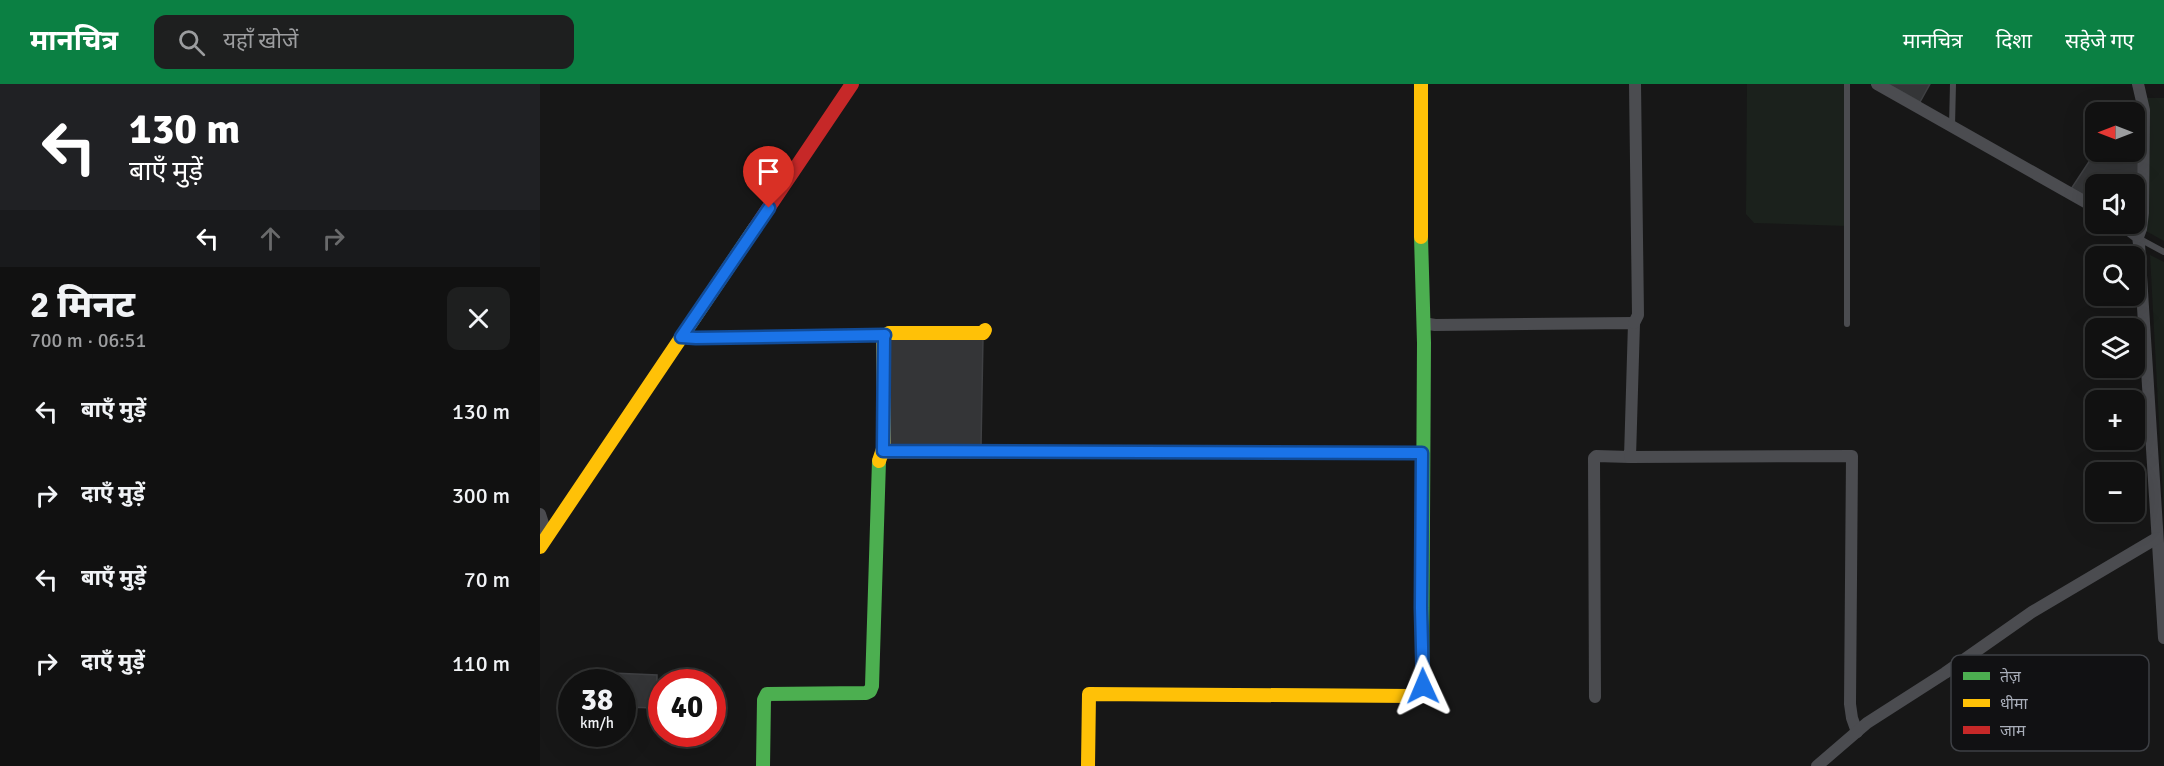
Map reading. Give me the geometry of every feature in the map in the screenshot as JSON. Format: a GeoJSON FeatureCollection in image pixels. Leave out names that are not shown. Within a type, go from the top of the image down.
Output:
{"type":"FeatureCollection","features":[{"type":"Feature","properties":{"kind":"street"},"geometry":{"type":"LineString","coordinates":[[544,541],[852,84]]}},
{"type":"Feature","properties":{"kind":"street"},"geometry":{"type":"LineString","coordinates":[[1088,766],[1089,694],[1422,696],[1421,84]]}},
{"type":"Feature","properties":{"kind":"street"},"geometry":{"type":"LineString","coordinates":[[1630,457],[1634,323],[1638,315],[1635,84]]}},
{"type":"Feature","properties":{"kind":"street"},"geometry":{"type":"LineString","coordinates":[[1877,84],[2085,202]]}},
{"type":"Feature","properties":{"kind":"street"},"geometry":{"type":"LineString","coordinates":[[2138,84],[2144,110],[2143,213],[2138,237],[2164,638]]}},
{"type":"Feature","properties":{"kind":"street"},"geometry":{"type":"LineString","coordinates":[[2134,234],[2138,237]]}},
{"type":"Feature","properties":{"kind":"street"},"geometry":{"type":"LineString","coordinates":[[1423,323],[1435,325],[1634,323]]}},
{"type":"Feature","properties":{"kind":"street"},"geometry":{"type":"LineString","coordinates":[[681,337],[983,333],[985,330]]}},
{"type":"Feature","properties":{"kind":"street"},"geometry":{"type":"LineString","coordinates":[[763,766],[764,700],[767,694],[866,693],[870,691],[873,669],[879,456],[883,451],[885,335]]}},
{"type":"Feature","properties":{"kind":"street"},"geometry":{"type":"LineString","coordinates":[[883,451],[1422,453]]}},
{"type":"Feature","properties":{"kind":"street"},"geometry":{"type":"LineString","coordinates":[[1595,697],[1594,458],[1596,456],[1852,456],[1850,704],[1857,732]]}},
{"type":"Feature","properties":{"kind":"street"},"geometry":{"type":"LineString","coordinates":[[540,514],[544,541]]}},
{"type":"Feature","properties":{"kind":"street"},"geometry":{"type":"LineString","coordinates":[[1969,655],[2032,612],[2157,538]]}},
{"type":"Feature","properties":{"kind":"street"},"geometry":{"type":"LineString","coordinates":[[1817,766],[1857,732],[1951,668]]}},
{"type":"Feature","properties":{"kind":"lane"},"geometry":{"type":"LineString","coordinates":[[1847,324],[1848,84]]}},
{"type":"Feature","properties":{"kind":"lane"},"geometry":{"type":"LineString","coordinates":[[1952,127],[1953,84]]}},
{"type":"Feature","properties":{"kind":"lane"},"geometry":{"type":"LineString","coordinates":[[2138,237],[2164,252]]}},
{"type":"Feature","properties":{"kind":"shaded area"},"geometry":{"type":"Polygon","coordinates":[[[1747,84],[1845,84],[1846,226],[1754,223],[1746,214],[1747,84]]]}},
{"type":"Feature","properties":{"kind":"shaded area"},"geometry":{"type":"Polygon","coordinates":[[[2145,98],[2164,98],[2164,241],[2146,231],[2145,98]]]}},
{"type":"Feature","properties":{"kind":"shaded area"},"geometry":{"type":"Polygon","coordinates":[[[2150,255],[2164,262],[2164,515],[2150,255]]]}},
{"type":"Feature","properties":{"kind":"building"},"geometry":{"type":"Polygon","coordinates":[[[1888,84],[1930,84],[1920,102],[1888,84]]]}},
{"type":"Feature","properties":{"kind":"building"},"geometry":{"type":"Polygon","coordinates":[[[2089,162],[2140,162],[2139,174],[2085,174],[2085,197],[2071,189],[2089,162]]]}},
{"type":"Feature","properties":{"kind":"building"},"geometry":{"type":"Polygon","coordinates":[[[983,337],[981,447],[888,448],[888,339],[983,337]]]}},
{"type":"Feature","properties":{"kind":"building"},"geometry":{"type":"Polygon","coordinates":[[[636,674],[648,675],[648,708],[636,707],[636,674]]]}},
{"type":"Feature","properties":{"kind":"traffic: fast"},"geometry":{"type":"LineString","coordinates":[[1414,696],[1422,696],[1424,343],[1421,237]]}},
{"type":"Feature","properties":{"kind":"traffic: fast"},"geometry":{"type":"LineString","coordinates":[[763,766],[764,700],[767,694],[866,693],[872,686],[879,461]]}},
{"type":"Feature","properties":{"kind":"traffic: slow"},"geometry":{"type":"LineString","coordinates":[[1421,84],[1421,237]]}},
{"type":"Feature","properties":{"kind":"traffic: slow"},"geometry":{"type":"LineString","coordinates":[[540,547],[755,228]]}},
{"type":"Feature","properties":{"kind":"traffic: slow"},"geometry":{"type":"LineString","coordinates":[[879,461],[884,446],[883,337],[889,333],[983,333],[985,330]]}},
{"type":"Feature","properties":{"kind":"traffic: slow"},"geometry":{"type":"LineString","coordinates":[[1088,766],[1089,694],[1414,696]]}},
{"type":"Feature","properties":{"kind":"traffic: jam"},"geometry":{"type":"LineString","coordinates":[[755,228],[852,84]]}},
{"type":"Feature","properties":{"kind":"route"},"geometry":{"type":"LineString","coordinates":[[769,208],[681,337],[885,335],[883,451],[887,453],[1422,453],[1423,686]]}}]}
